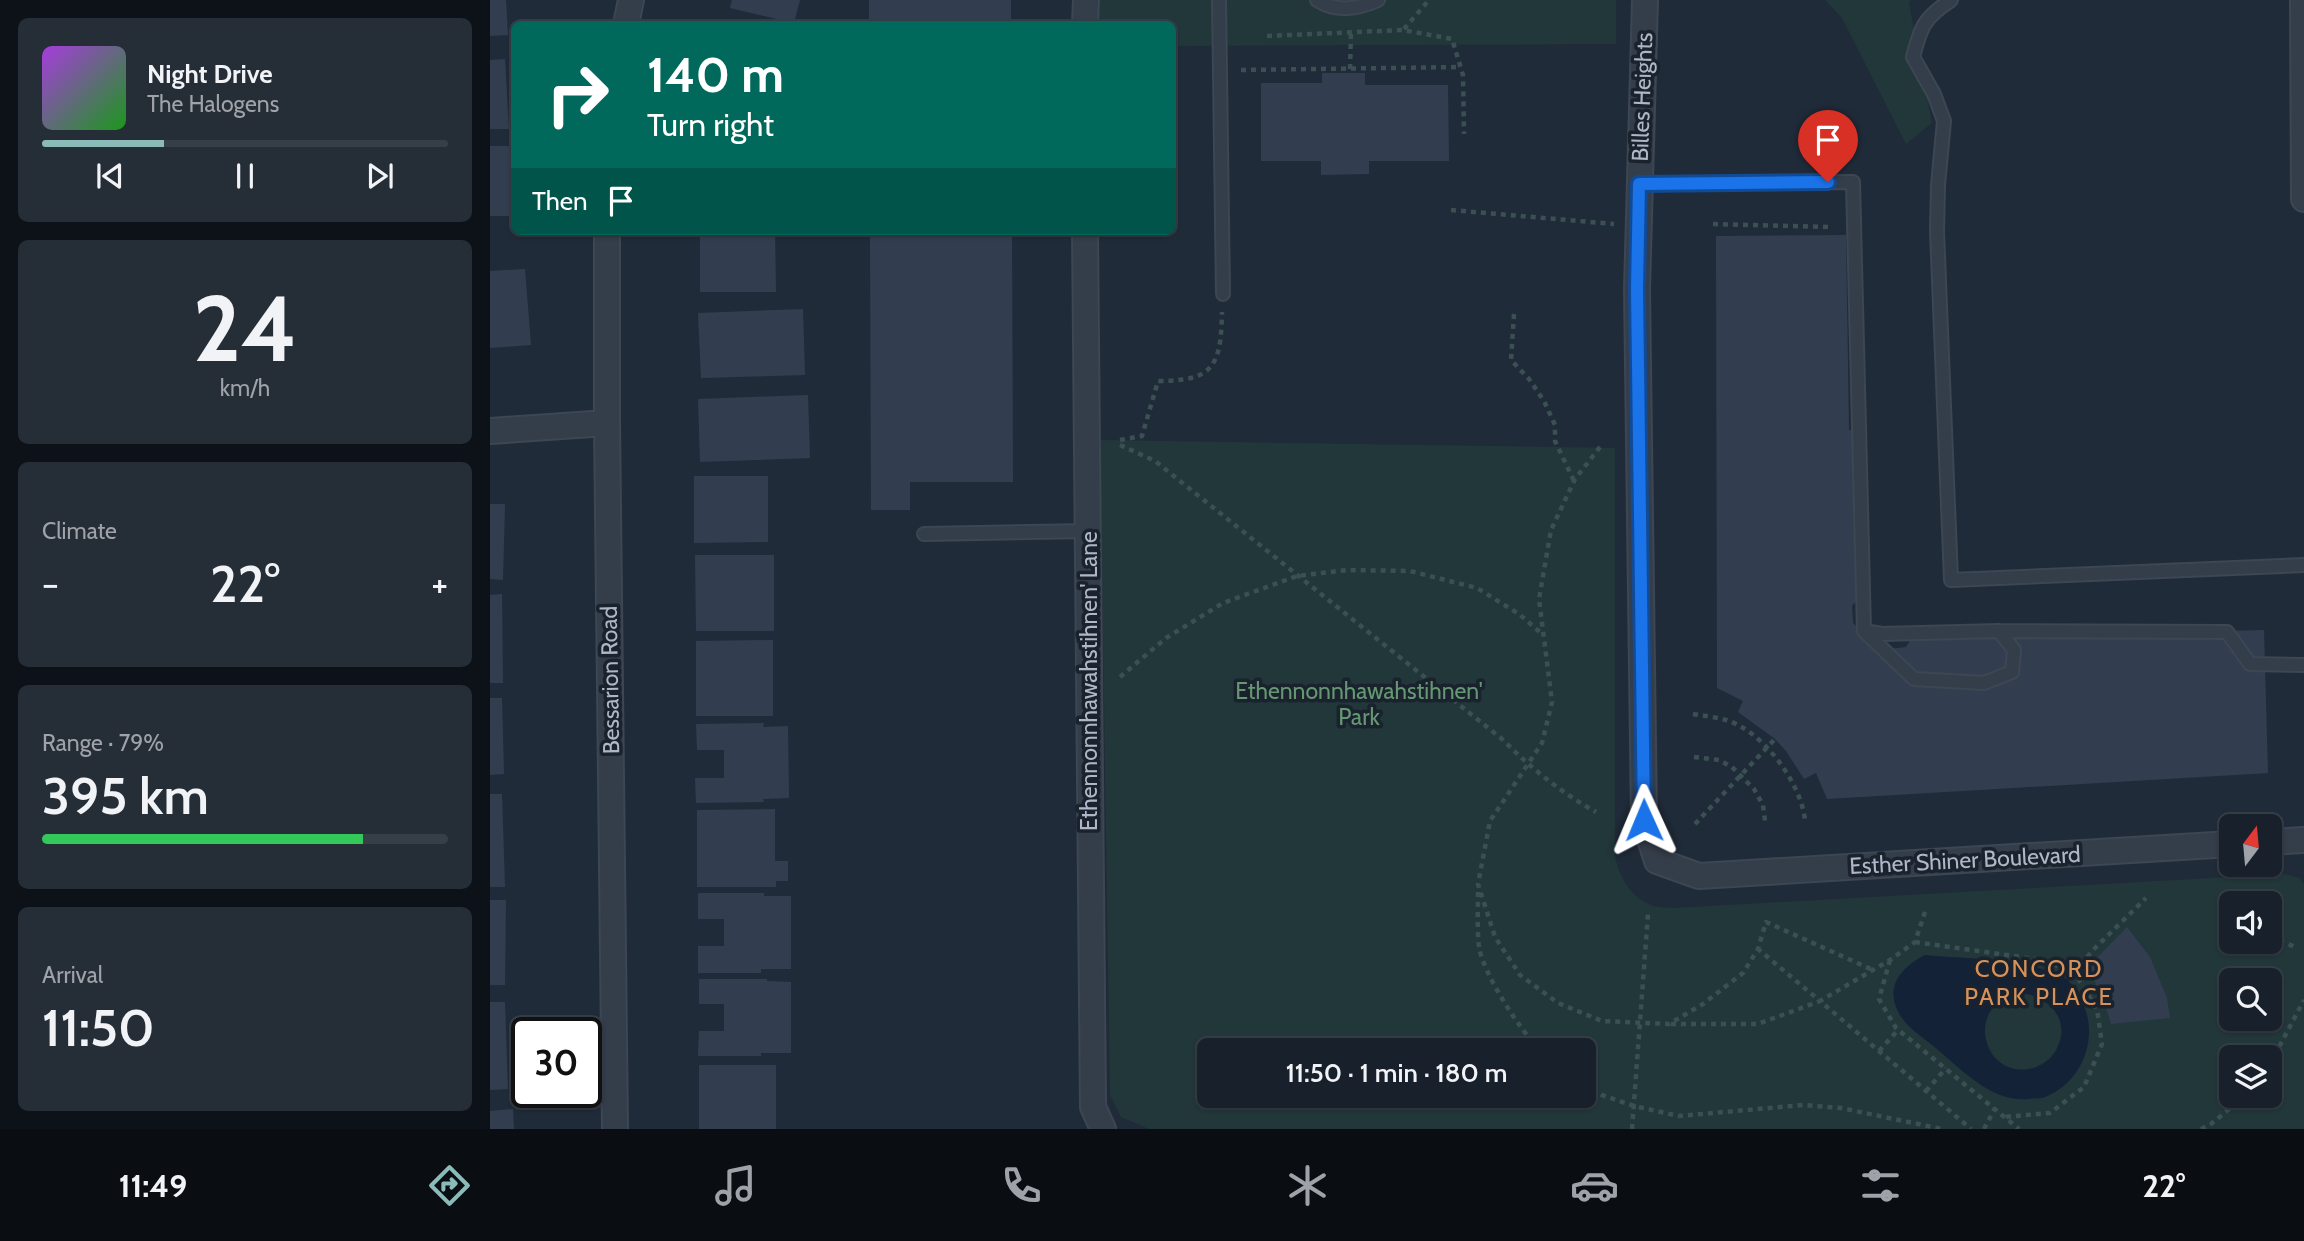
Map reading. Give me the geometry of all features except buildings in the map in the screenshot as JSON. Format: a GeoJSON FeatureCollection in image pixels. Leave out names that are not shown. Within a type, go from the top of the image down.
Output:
{"type":"FeatureCollection","features":[{"type":"Feature","properties":{"kind":"street"},"geometry":{"type":"LineString","coordinates":[[627,21],[631,0]]}},
{"type":"Feature","properties":{"kind":"street"},"geometry":{"type":"LineString","coordinates":[[1086,0],[1086,21]]}},
{"type":"Feature","properties":{"kind":"street","name":"Billes Heights"},"geometry":{"type":"LineString","coordinates":[[1645,0],[1637,328],[1644,820],[1657,861],[1699,876]]}},
{"type":"Feature","properties":{"kind":"street"},"geometry":{"type":"LineString","coordinates":[[2303,0],[2304,199]]}},
{"type":"Feature","properties":{"kind":"street","name":"Bessarion Road"},"geometry":{"type":"LineString","coordinates":[[607,235],[615,1129]]}},
{"type":"Feature","properties":{"kind":"street","name":"Ethennonnhawahstihnen' Lane"},"geometry":{"type":"LineString","coordinates":[[1085,235],[1093,1107],[1103,1129]]}},
{"type":"Feature","properties":{"kind":"street"},"geometry":{"type":"LineString","coordinates":[[490,431],[607,423]]}},
{"type":"Feature","properties":{"kind":"street"},"geometry":{"type":"LineString","coordinates":[[2282,841],[2304,840]]}},
{"type":"Feature","properties":{"kind":"street","name":"Esther Shiner Boulevard"},"geometry":{"type":"LineString","coordinates":[[1699,876],[2219,845]]}},
{"type":"Feature","properties":{"kind":"lane"},"geometry":{"type":"LineString","coordinates":[[1219,0],[1223,294]]}},
{"type":"Feature","properties":{"kind":"lane"},"geometry":{"type":"LineString","coordinates":[[1317,0],[1325,5],[1343,9],[1362,7],[1378,0]]}},
{"type":"Feature","properties":{"kind":"lane"},"geometry":{"type":"LineString","coordinates":[[1951,0],[1934,12],[1921,28],[1913,57],[1934,94],[1944,121],[1937,185],[1937,231],[1951,580],[2304,565]]}},
{"type":"Feature","properties":{"kind":"lane"},"geometry":{"type":"LineString","coordinates":[[1639,184],[1853,181],[1864,631],[1914,679],[1984,683],[2012,672],[2014,650],[1999,631]]}},
{"type":"Feature","properties":{"kind":"lane"},"geometry":{"type":"LineString","coordinates":[[924,534],[1088,531]]}},
{"type":"Feature","properties":{"kind":"lane"},"geometry":{"type":"LineString","coordinates":[[1864,631],[1882,634],[1999,631],[2227,632],[2250,664],[2304,665]]}},
{"type":"Feature","properties":{"kind":"path"},"geometry":{"type":"LineString","coordinates":[[1403,30],[1429,0]]}},
{"type":"Feature","properties":{"kind":"path"},"geometry":{"type":"LineString","coordinates":[[1266,36],[1403,30],[1452,39],[1463,75],[1464,134]]}},
{"type":"Feature","properties":{"kind":"path"},"geometry":{"type":"LineString","coordinates":[[1350,69],[1351,33]]}},
{"type":"Feature","properties":{"kind":"path"},"geometry":{"type":"LineString","coordinates":[[1240,71],[1461,67]]}},
{"type":"Feature","properties":{"kind":"path"},"geometry":{"type":"LineString","coordinates":[[1451,210],[1639,226]]}},
{"type":"Feature","properties":{"kind":"path"},"geometry":{"type":"LineString","coordinates":[[1713,224],[1838,227]]}},
{"type":"Feature","properties":{"kind":"path"},"geometry":{"type":"LineString","coordinates":[[1223,294],[1222,333],[1212,367],[1198,377],[1185,381],[1158,381],[1142,436],[1120,443],[1155,461],[1502,739],[1527,764],[1564,794],[1596,812]]}},
{"type":"Feature","properties":{"kind":"path"},"geometry":{"type":"LineString","coordinates":[[1514,314],[1511,360],[1529,379],[1544,401],[1555,425],[1555,441],[1574,481]]}},
{"type":"Feature","properties":{"kind":"path"},"geometry":{"type":"LineString","coordinates":[[1528,1038],[1502,999],[1480,950],[1478,884],[1490,821],[1542,743],[1552,702],[1538,599],[1552,530],[1574,481],[1600,447]]}},
{"type":"Feature","properties":{"kind":"path"},"geometry":{"type":"LineString","coordinates":[[1120,677],[1166,638],[1223,603],[1297,576],[1347,570],[1410,571],[1477,588],[1519,614],[1542,634]]}},
{"type":"Feature","properties":{"kind":"path"},"geometry":{"type":"LineString","coordinates":[[1693,714],[1728,720],[1748,731],[1766,748],[1793,783],[1804,806],[1805,820]]}},
{"type":"Feature","properties":{"kind":"path"},"geometry":{"type":"LineString","coordinates":[[1695,824],[1774,740]]}},
{"type":"Feature","properties":{"kind":"path"},"geometry":{"type":"LineString","coordinates":[[1694,757],[1719,760],[1741,775],[1759,797],[1765,821]]}},
{"type":"Feature","properties":{"kind":"path"},"geometry":{"type":"LineString","coordinates":[[1478,884],[1495,937],[1520,975],[1558,1003],[1602,1021],[1758,1024],[1820,1001],[1890,960],[1915,942],[1925,912]]}},
{"type":"Feature","properties":{"kind":"path"},"geometry":{"type":"LineString","coordinates":[[2074,972],[2146,898]]}},
{"type":"Feature","properties":{"kind":"path"},"geometry":{"type":"LineString","coordinates":[[1632,1129],[1648,914]]}},
{"type":"Feature","properties":{"kind":"path"},"geometry":{"type":"LineString","coordinates":[[1669,1024],[1703,1004],[1743,974],[1758,949],[1766,922],[1873,970]]}},
{"type":"Feature","properties":{"kind":"path"},"geometry":{"type":"LineString","coordinates":[[1915,942],[2042,960],[2074,972],[2097,1009],[2102,1044],[2084,1087],[2050,1113],[2003,1116]]}},
{"type":"Feature","properties":{"kind":"path"},"geometry":{"type":"LineString","coordinates":[[2282,942],[2298,948]]}},
{"type":"Feature","properties":{"kind":"path"},"geometry":{"type":"LineString","coordinates":[[1758,949],[1971,1129]]}},
{"type":"Feature","properties":{"kind":"path"},"geometry":{"type":"LineString","coordinates":[[1890,960],[1879,999],[1898,1030],[2019,1129]]}},
{"type":"Feature","properties":{"kind":"path"},"geometry":{"type":"LineString","coordinates":[[2280,1045],[2304,1000]]}},
{"type":"Feature","properties":{"kind":"path"},"geometry":{"type":"LineString","coordinates":[[1879,1051],[1898,1030]]}},
{"type":"Feature","properties":{"kind":"path"},"geometry":{"type":"LineString","coordinates":[[1926,1091],[1946,1068]]}},
{"type":"Feature","properties":{"kind":"path"},"geometry":{"type":"LineString","coordinates":[[1596,1091],[1634,1106],[1679,1116],[1803,1105],[1841,1108],[1942,1129]]}},
{"type":"Feature","properties":{"kind":"path"},"geometry":{"type":"LineString","coordinates":[[1984,1129],[1995,1108]]}},
{"type":"Feature","properties":{"kind":"path"},"geometry":{"type":"LineString","coordinates":[[2201,1129],[2230,1108]]}},
{"type":"Feature","properties":{"kind":"green space"},"geometry":{"type":"Polygon","coordinates":[[[1090,0],[1616,0],[1616,44],[1176,46],[1176,21],[1090,21],[1090,0]]]}},
{"type":"Feature","properties":{"kind":"green space"},"geometry":{"type":"Polygon","coordinates":[[[1825,0],[1911,0],[1909,3],[1932,123],[1906,144],[1842,18],[1825,0]]]}},
{"type":"Feature","properties":{"kind":"green space","name":"Ethennonnhawahstihnen' Park"},"geometry":{"type":"Polygon","coordinates":[[[1100,440],[1615,448],[1615,856],[1619,871],[1631,891],[1653,906],[1673,908],[2230,877],[2282,877],[2284,874],[2300,878],[2304,884],[2304,1129],[1149,1129],[1121,1117],[1110,1095],[1100,440]]]}},
{"type":"Feature","properties":{"kind":"water"},"geometry":{"type":"Polygon","coordinates":[[[1925,955],[2017,963],[2052,972],[2066,979],[2073,986],[2085,1009],[2089,1024],[2086,1054],[2070,1080],[2045,1097],[2016,1099],[1991,1091],[1968,1076],[1909,1027],[1896,1008],[1896,981],[1915,961],[1925,955]],[[2023,993],[2003,999],[1991,1010],[1985,1025],[1986,1040],[1992,1054],[2003,1064],[2018,1069],[2036,1067],[2046,1061],[2056,1050],[2061,1036],[2059,1018],[2054,1010],[2032,995],[2023,993]]]}},
{"type":"Feature","properties":{"kind":"district","name":"CONCORD PARK PLACE"},"geometry":{"type":"Point","coordinates":[2039,983]}},
{"type":"Feature","properties":{"kind":"route"},"geometry":{"type":"LineString","coordinates":[[1644,820],[1637,289],[1639,184],[1828,182]]}}]}
